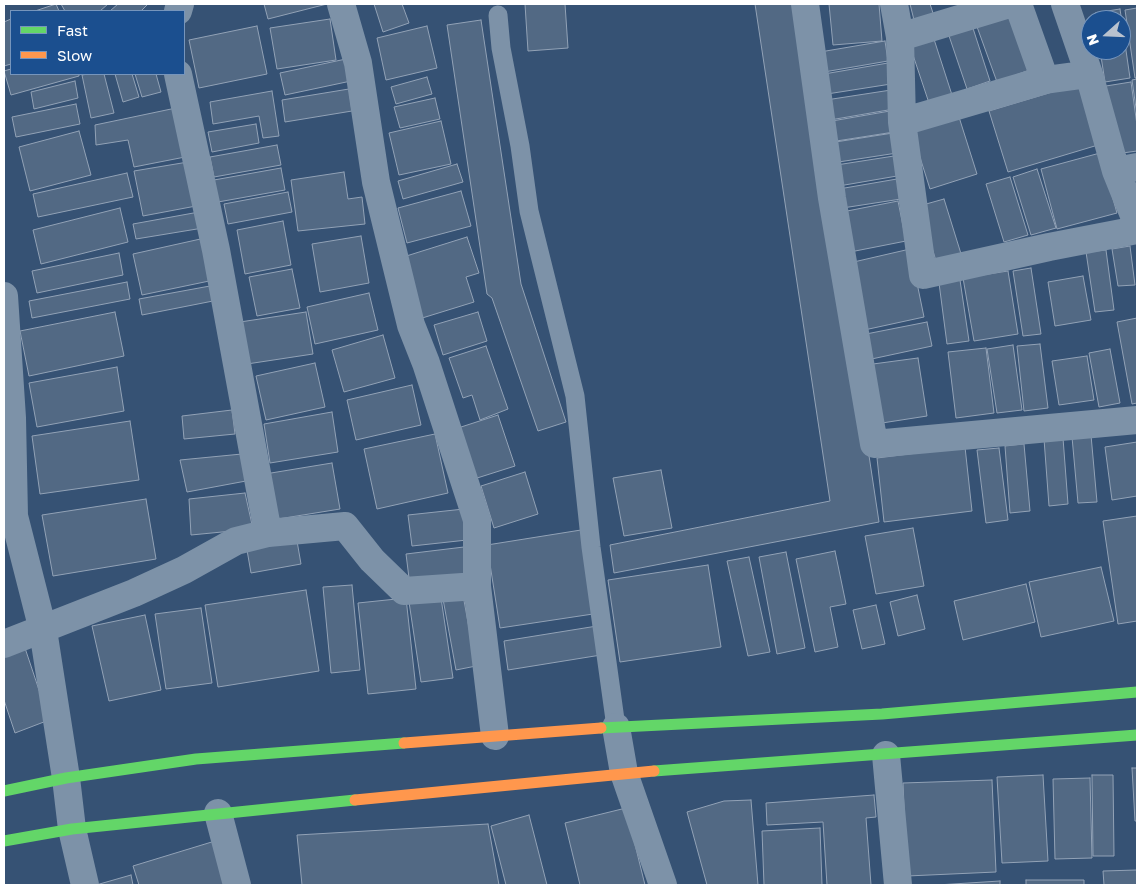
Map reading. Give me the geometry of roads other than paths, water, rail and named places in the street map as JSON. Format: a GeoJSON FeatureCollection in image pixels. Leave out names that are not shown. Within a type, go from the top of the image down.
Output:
{"type":"FeatureCollection","features":[{"type":"Feature","properties":{"kind":"main road"},"geometry":{"type":"LineString","coordinates":[[4,791],[66,778],[196,760],[616,727],[882,714],[1137,692]]}},
{"type":"Feature","properties":{"kind":"main road"},"geometry":{"type":"LineString","coordinates":[[4,841],[72,829],[624,773],[886,755],[1137,734]]}},
{"type":"Feature","properties":{"kind":"street"},"geometry":{"type":"LineString","coordinates":[[342,4],[358,64],[376,182],[411,325],[426,363],[477,520],[477,586],[495,736]]}},
{"type":"Feature","properties":{"kind":"street"},"geometry":{"type":"LineString","coordinates":[[805,4],[832,198],[874,444],[1137,420]]}},
{"type":"Feature","properties":{"kind":"street"},"geometry":{"type":"LineString","coordinates":[[894,4],[900,37],[902,122],[923,276],[1049,246],[1137,230]]}},
{"type":"Feature","properties":{"kind":"street"},"geometry":{"type":"LineString","coordinates":[[900,37],[1009,4]]}},
{"type":"Feature","properties":{"kind":"street"},"geometry":{"type":"LineString","coordinates":[[1018,4],[1045,80]]}},
{"type":"Feature","properties":{"kind":"street"},"geometry":{"type":"LineString","coordinates":[[1065,4],[1088,74],[1126,169],[1137,223]]}},
{"type":"Feature","properties":{"kind":"street"},"geometry":{"type":"LineString","coordinates":[[902,122],[1045,80],[1088,74]]}},
{"type":"Feature","properties":{"kind":"street"},"geometry":{"type":"LineString","coordinates":[[178,75],[216,250],[268,533]]}},
{"type":"Feature","properties":{"kind":"street"},"geometry":{"type":"LineString","coordinates":[[4,296],[12,418],[14,516],[11,539],[42,630],[66,778],[72,829],[85,885]]}},
{"type":"Feature","properties":{"kind":"street"},"geometry":{"type":"LineString","coordinates":[[4,644],[42,630],[184,570],[236,541],[268,533],[345,526],[372,560],[404,591],[477,586]]}},
{"type":"Feature","properties":{"kind":"street"},"geometry":{"type":"LineString","coordinates":[[616,727],[624,773],[663,885]]}},
{"type":"Feature","properties":{"kind":"street"},"geometry":{"type":"LineString","coordinates":[[886,755],[898,885]]}},
{"type":"Feature","properties":{"kind":"street"},"geometry":{"type":"LineString","coordinates":[[218,813],[237,885]]}},
{"type":"Feature","properties":{"kind":"lane"},"geometry":{"type":"LineString","coordinates":[[498,15],[501,48],[520,146],[529,211],[575,396],[591,547],[616,727]]}}]}
